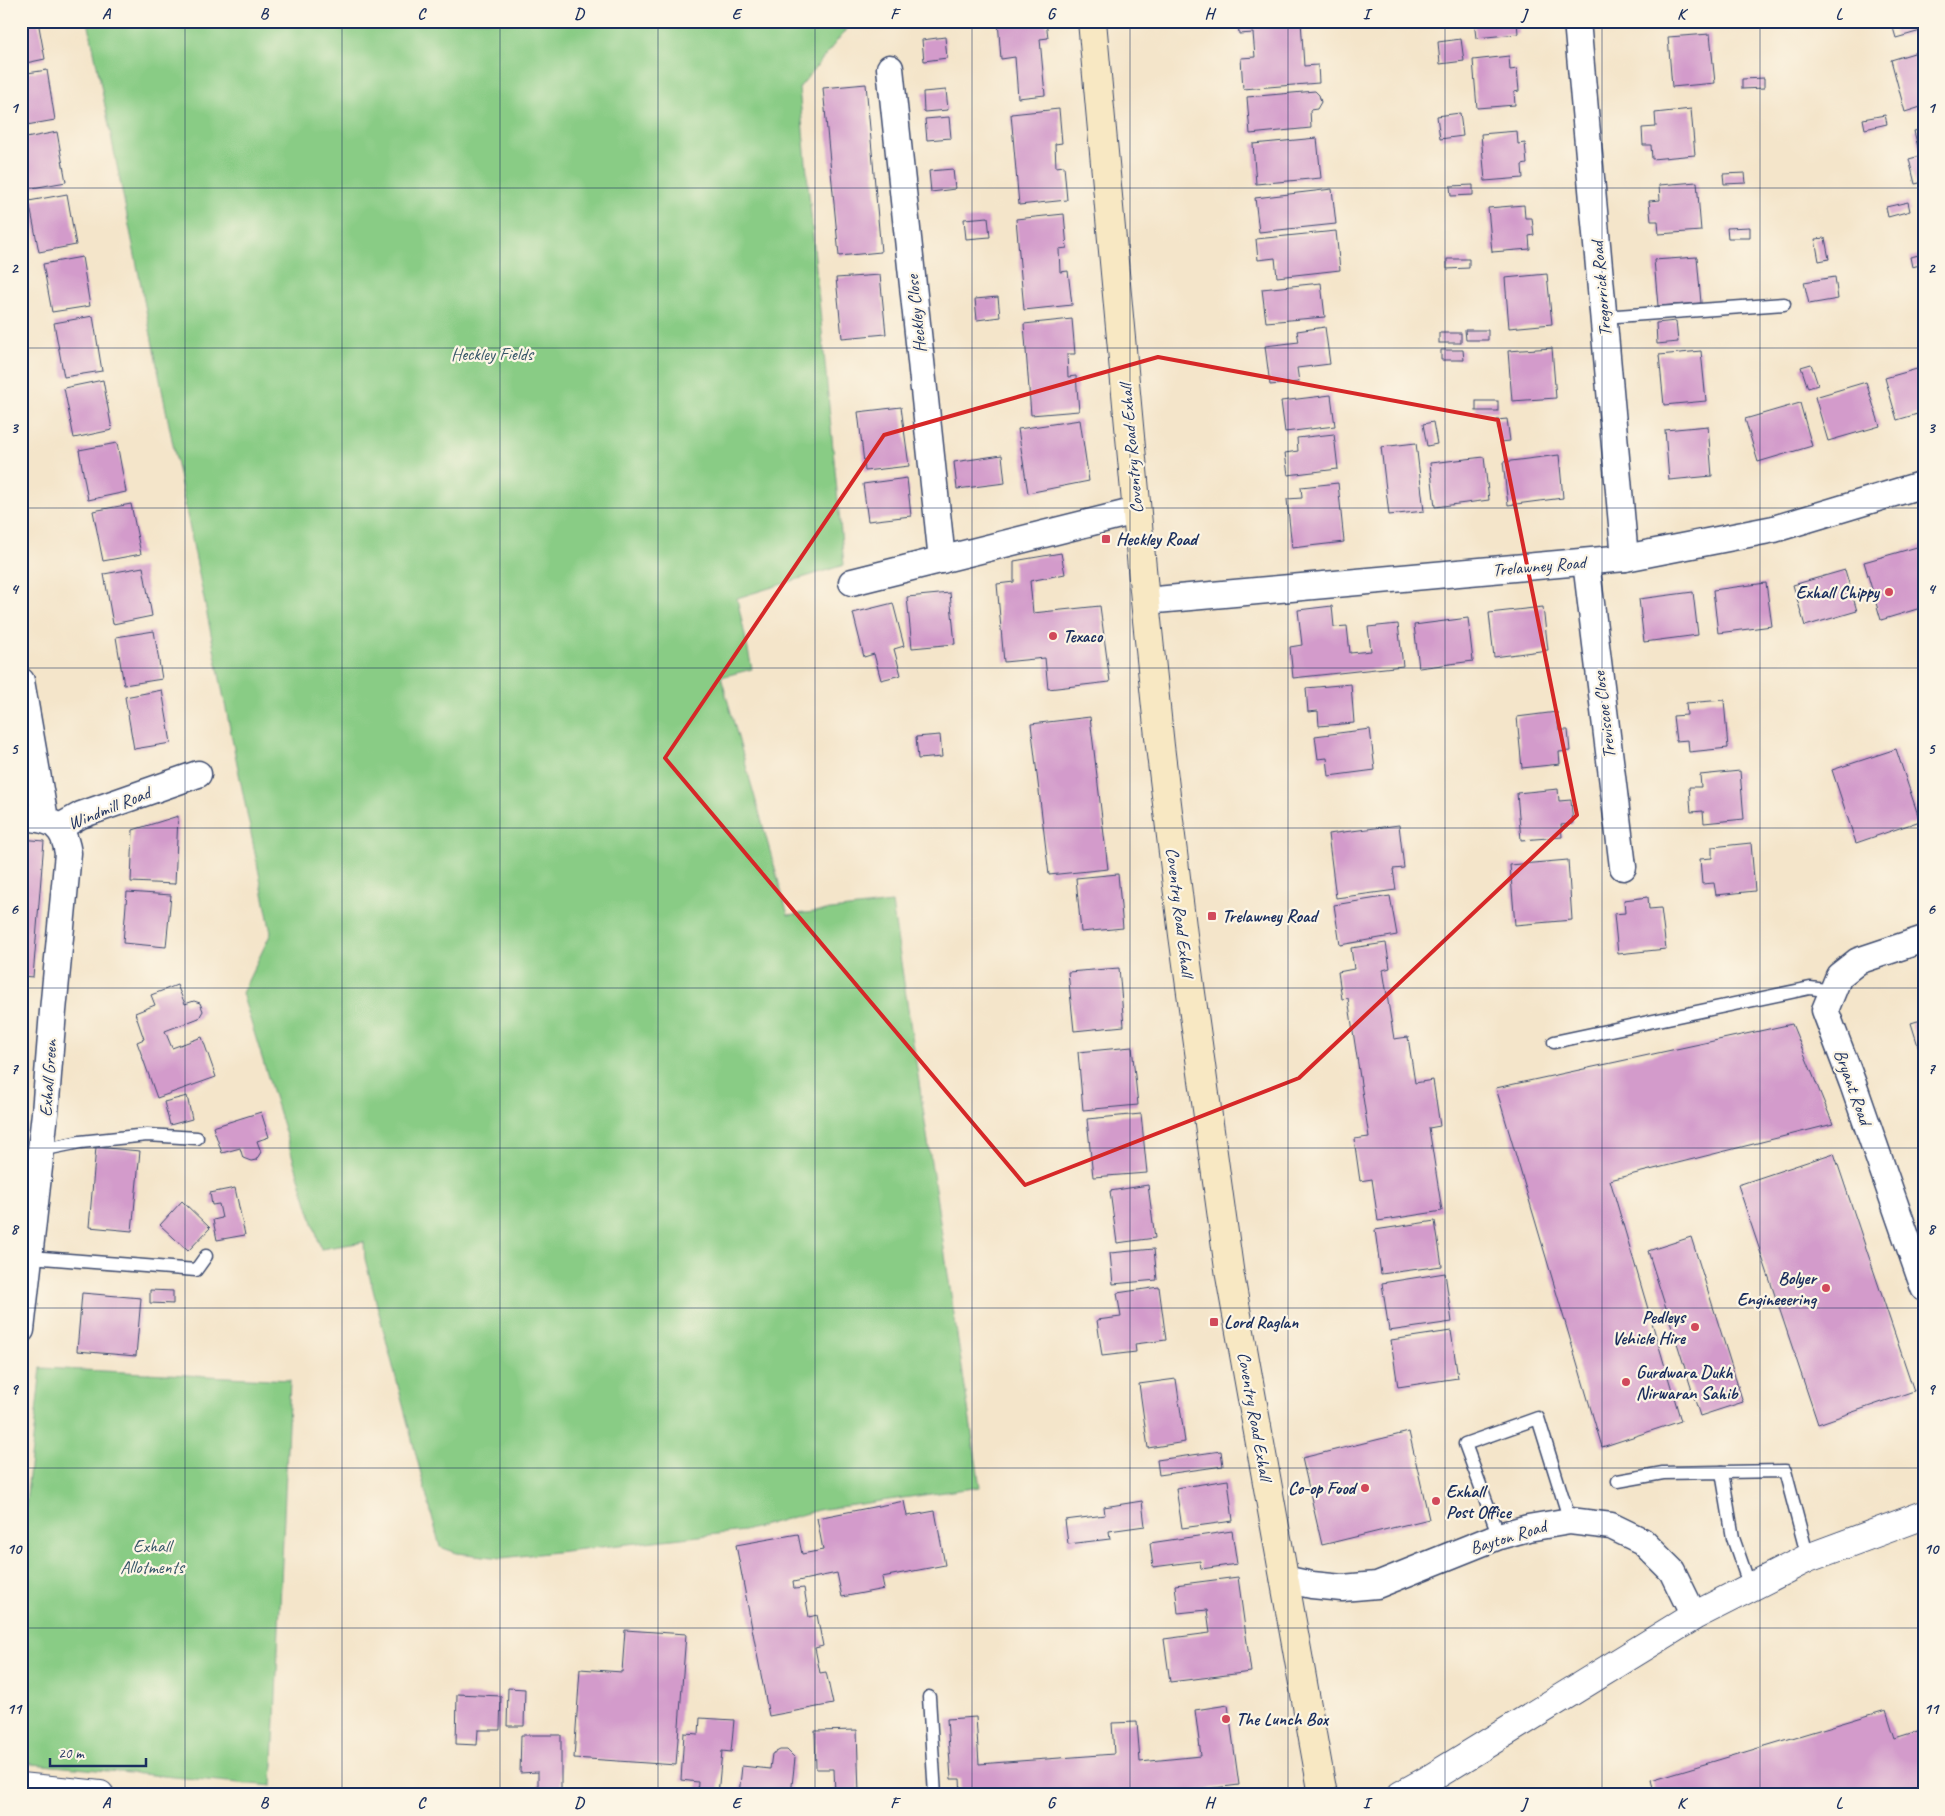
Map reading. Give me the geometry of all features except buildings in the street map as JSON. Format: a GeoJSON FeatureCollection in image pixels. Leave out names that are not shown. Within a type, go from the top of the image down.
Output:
{"type":"FeatureCollection","features":[{"type":"Feature","properties":{"kind":"main road","name":"Coventry Road Exhall"},"geometry":{"type":"LineString","coordinates":[[1092,21],[1136,511],[1160,746],[1182,934],[1230,1276],[1323,1795]]}},
{"type":"Feature","properties":{"kind":"street","name":"Tregorrick Road"},"geometry":{"type":"LineString","coordinates":[[1577,21],[1625,558]]}},
{"type":"Feature","properties":{"kind":"street","name":"Heckley Close"},"geometry":{"type":"LineString","coordinates":[[890,68],[942,560]]}},
{"type":"Feature","properties":{"kind":"street","name":"Trelawney Road"},"geometry":{"type":"LineString","coordinates":[[1145,601],[1625,558],[1774,530],[1924,484]]}},
{"type":"Feature","properties":{"kind":"street"},"geometry":{"type":"LineString","coordinates":[[852,582],[1136,511]]}},
{"type":"Feature","properties":{"kind":"street","name":"Treviscoe Close"},"geometry":{"type":"LineString","coordinates":[[1586,562],[1623,867]]}},
{"type":"Feature","properties":{"kind":"street","name":"Exhall Green"},"geometry":{"type":"LineString","coordinates":[[21,681],[42,821],[65,838],[68,853],[41,1150],[21,1330]]}},
{"type":"Feature","properties":{"kind":"street","name":"Windmill Road"},"geometry":{"type":"LineString","coordinates":[[42,821],[81,815],[198,774]]}},
{"type":"Feature","properties":{"kind":"street","name":"Bryant Road"},"geometry":{"type":"LineString","coordinates":[[1924,940],[1858,961],[1839,976],[1825,1010],[1853,1084],[1924,1288]]}},
{"type":"Feature","properties":{"kind":"street"},"geometry":{"type":"LineString","coordinates":[[1401,1795],[1694,1616],[1808,1558],[1924,1515]]}},
{"type":"Feature","properties":{"kind":"street","name":"Bayton Road"},"geometry":{"type":"LineString","coordinates":[[1284,1579],[1312,1585],[1342,1588],[1377,1585],[1499,1536],[1528,1528],[1570,1521],[1611,1526],[1642,1542],[1672,1571],[1694,1616]]}},
{"type":"Feature","properties":{"kind":"street"},"geometry":{"type":"LineString","coordinates":[[21,1787],[100,1795]]}},
{"type":"Feature","properties":{"kind":"lane"},"geometry":{"type":"LineString","coordinates":[[1604,317],[1784,304]]}},
{"type":"Feature","properties":{"kind":"lane"},"geometry":{"type":"LineString","coordinates":[[1554,1042],[1810,988],[1832,991]]}},
{"type":"Feature","properties":{"kind":"lane"},"geometry":{"type":"LineString","coordinates":[[41,1150],[80,1142],[147,1134],[197,1138]]}},
{"type":"Feature","properties":{"kind":"lane"},"geometry":{"type":"LineString","coordinates":[[30,1257],[196,1270],[206,1256]]}},
{"type":"Feature","properties":{"kind":"lane"},"geometry":{"type":"LineString","coordinates":[[1499,1536],[1465,1444],[1538,1418],[1570,1521]]}},
{"type":"Feature","properties":{"kind":"lane"},"geometry":{"type":"LineString","coordinates":[[1618,1481],[1663,1473],[1785,1471],[1808,1558]]}},
{"type":"Feature","properties":{"kind":"lane"},"geometry":{"type":"LineString","coordinates":[[1722,1472],[1733,1538],[1750,1587]]}},
{"type":"Feature","properties":{"kind":"lane"},"geometry":{"type":"LineString","coordinates":[[929,1697],[935,1795]]}},
{"type":"Feature","properties":{"kind":"highlighted area"},"geometry":{"type":"Polygon","coordinates":[[[1158,357],[1498,420],[1577,815],[1299,1078],[1025,1185],[665,758],[884,435],[1158,357]]]}},
{"type":"Feature","properties":{"kind":"green space","name":"Heckley Fields"},"geometry":{"type":"Polygon","coordinates":[[[88,21],[853,21],[799,88],[844,565],[737,598],[752,669],[721,677],[788,915],[892,903],[980,1487],[818,1510],[744,1531],[502,1558],[457,1553],[440,1547],[365,1259],[364,1242],[321,1249],[242,993],[271,933],[88,21]]]}},
{"type":"Feature","properties":{"kind":"green space","name":"Exhall Allotments"},"geometry":{"type":"Polygon","coordinates":[[[41,1368],[290,1380],[272,1786],[21,1763],[21,1548],[41,1368]]]}},
{"type":"Feature","properties":{"kind":"place","name":"Heckley Road"},"geometry":{"type":"Point","coordinates":[1106,539]}},
{"type":"Feature","properties":{"kind":"place","name":"Exhall Chippy"},"geometry":{"type":"Point","coordinates":[1889,592]}},
{"type":"Feature","properties":{"kind":"place","name":"Texaco"},"geometry":{"type":"Point","coordinates":[1053,636]}},
{"type":"Feature","properties":{"kind":"place","name":"Trelawney Road"},"geometry":{"type":"Point","coordinates":[1212,916]}},
{"type":"Feature","properties":{"kind":"place","name":"Bolyer Engineeering"},"geometry":{"type":"Point","coordinates":[1826,1288]}},
{"type":"Feature","properties":{"kind":"place","name":"Lord Raglan"},"geometry":{"type":"Point","coordinates":[1214,1322]}},
{"type":"Feature","properties":{"kind":"place","name":"Pedleys Vehicle Hire"},"geometry":{"type":"Point","coordinates":[1695,1327]}},
{"type":"Feature","properties":{"kind":"place","name":"Gurdwara Dukh Nirwaran Sahib"},"geometry":{"type":"Point","coordinates":[1626,1382]}},
{"type":"Feature","properties":{"kind":"place","name":"Co-op Food"},"geometry":{"type":"Point","coordinates":[1365,1488]}},
{"type":"Feature","properties":{"kind":"place","name":"Exhall Post Office"},"geometry":{"type":"Point","coordinates":[1436,1501]}},
{"type":"Feature","properties":{"kind":"place","name":"The Lunch Box"},"geometry":{"type":"Point","coordinates":[1226,1719]}}]}
